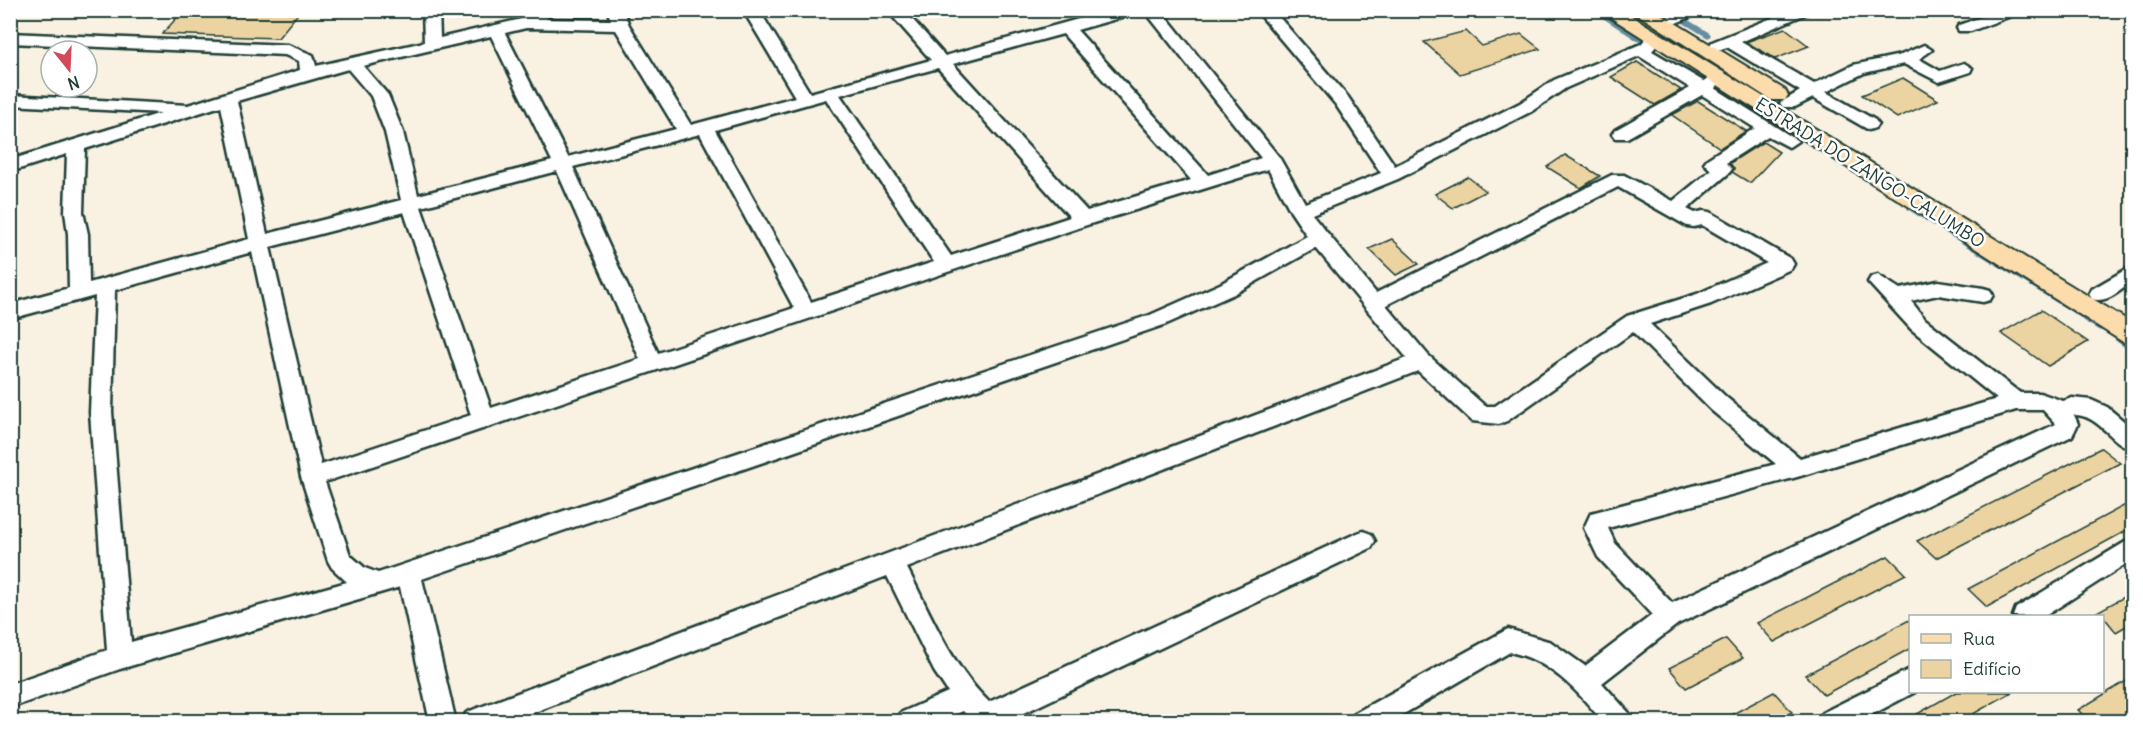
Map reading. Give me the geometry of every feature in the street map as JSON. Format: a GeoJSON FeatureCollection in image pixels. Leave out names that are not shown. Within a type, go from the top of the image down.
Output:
{"type":"FeatureCollection","features":[{"type":"Feature","properties":{"kind":"main road","name":"ESTRADA DO ZANGO-CALUMBO"},"geometry":{"type":"LineString","coordinates":[[1608,10],[1653,37],[1711,84],[2133,335]]}},
{"type":"Feature","properties":{"kind":"main road","name":"ESTRADA DO ZANGO-CALUMBO"},"geometry":{"type":"LineString","coordinates":[[1640,10],[1653,37]]}},
{"type":"Feature","properties":{"kind":"main road","name":"ESTRADA DO ZANGO-CALUMBO"},"geometry":{"type":"LineString","coordinates":[[1653,37],[1707,50],[2133,315]]}},
{"type":"Feature","properties":{"kind":"street"},"geometry":{"type":"LineString","coordinates":[[431,10],[432,45]]}},
{"type":"Feature","properties":{"kind":"street"},"geometry":{"type":"LineString","coordinates":[[10,166],[309,73],[535,21],[547,10]]}},
{"type":"Feature","properties":{"kind":"street"},"geometry":{"type":"LineString","coordinates":[[750,10],[806,100]]}},
{"type":"Feature","properties":{"kind":"street"},"geometry":{"type":"LineString","coordinates":[[895,10],[939,63],[1083,219]]}},
{"type":"Feature","properties":{"kind":"street"},"geometry":{"type":"LineString","coordinates":[[10,312],[259,243],[696,130],[1068,30],[1131,10]]}},
{"type":"Feature","properties":{"kind":"street"},"geometry":{"type":"LineString","coordinates":[[1152,10],[1273,161],[1300,212],[1319,238],[1421,361],[1480,415],[1499,416],[1634,321],[1704,299],[1784,264],[1703,217],[1694,221],[1618,179],[1373,303]]}},
{"type":"Feature","properties":{"kind":"street"},"geometry":{"type":"LineString","coordinates":[[1264,10],[1342,101],[1392,174]]}},
{"type":"Feature","properties":{"kind":"street"},"geometry":{"type":"LineString","coordinates":[[1300,212],[1392,174],[1526,107],[1560,84],[1653,37],[1700,10]]}},
{"type":"Feature","properties":{"kind":"street"},"geometry":{"type":"LineString","coordinates":[[1707,50],[1807,10]]}},
{"type":"Feature","properties":{"kind":"street"},"geometry":{"type":"LineString","coordinates":[[1965,28],[2019,10]]}},
{"type":"Feature","properties":{"kind":"street"},"geometry":{"type":"LineString","coordinates":[[505,28],[540,23],[618,18],[696,130],[806,312]]}},
{"type":"Feature","properties":{"kind":"street"},"geometry":{"type":"LineString","coordinates":[[505,28],[563,165],[652,363]]}},
{"type":"Feature","properties":{"kind":"street"},"geometry":{"type":"LineString","coordinates":[[1068,30],[1203,181]]}},
{"type":"Feature","properties":{"kind":"street"},"geometry":{"type":"LineString","coordinates":[[10,38],[288,50],[307,58],[309,73]]}},
{"type":"Feature","properties":{"kind":"street"},"geometry":{"type":"LineString","coordinates":[[1728,41],[1869,124]]}},
{"type":"Feature","properties":{"kind":"street"},"geometry":{"type":"LineString","coordinates":[[1789,103],[1859,69],[1906,59],[1924,50]]}},
{"type":"Feature","properties":{"kind":"street"},"geometry":{"type":"LineString","coordinates":[[1906,59],[1939,77],[1964,68]]}},
{"type":"Feature","properties":{"kind":"street"},"geometry":{"type":"LineString","coordinates":[[353,64],[379,95],[394,132],[411,204],[483,417]]}},
{"type":"Feature","properties":{"kind":"street"},"geometry":{"type":"LineString","coordinates":[[1621,134],[1711,84],[1767,128],[1789,141]]}},
{"type":"Feature","properties":{"kind":"street"},"geometry":{"type":"LineString","coordinates":[[830,93],[946,264]]}},
{"type":"Feature","properties":{"kind":"street"},"geometry":{"type":"LineString","coordinates":[[10,100],[69,101],[196,110]]}},
{"type":"Feature","properties":{"kind":"street"},"geometry":{"type":"LineString","coordinates":[[228,100],[312,477],[340,561],[356,575],[377,584]]}},
{"type":"Feature","properties":{"kind":"street"},"geometry":{"type":"LineString","coordinates":[[1674,210],[1723,169],[1713,162],[1767,128]]}},
{"type":"Feature","properties":{"kind":"street"},"geometry":{"type":"LineString","coordinates":[[76,147],[74,212],[78,234],[79,293]]}},
{"type":"Feature","properties":{"kind":"street"},"geometry":{"type":"LineString","coordinates":[[312,477],[483,417],[946,264],[1203,181],[1273,161]]}},
{"type":"Feature","properties":{"kind":"street"},"geometry":{"type":"LineString","coordinates":[[10,696],[120,657],[377,584],[1157,320],[1227,289],[1319,238]]}},
{"type":"Feature","properties":{"kind":"street"},"geometry":{"type":"LineString","coordinates":[[2099,294],[2133,273]]}},
{"type":"Feature","properties":{"kind":"street"},"geometry":{"type":"LineString","coordinates":[[1878,282],[1896,297],[1918,324],[2016,402]]}},
{"type":"Feature","properties":{"kind":"street"},"geometry":{"type":"LineString","coordinates":[[105,285],[102,412],[120,657]]}},
{"type":"Feature","properties":{"kind":"street"},"geometry":{"type":"LineString","coordinates":[[1896,297],[1938,288],[1983,295]]}},
{"type":"Feature","properties":{"kind":"street"},"geometry":{"type":"LineString","coordinates":[[1634,321],[1719,404],[1797,468]]}},
{"type":"Feature","properties":{"kind":"street"},"geometry":{"type":"LineString","coordinates":[[475,722],[1421,361]]}},
{"type":"Feature","properties":{"kind":"street"},"geometry":{"type":"LineString","coordinates":[[1586,680],[1669,616],[2064,430],[2067,424],[2061,410],[2037,399],[2016,402],[1797,468],[1599,520],[1596,528],[1606,550],[1669,616]]}},
{"type":"Feature","properties":{"kind":"street"},"geometry":{"type":"LineString","coordinates":[[2061,410],[2075,405],[2091,408],[2133,440]]}},
{"type":"Feature","properties":{"kind":"street"},"geometry":{"type":"LineString","coordinates":[[892,562],[942,663],[966,697],[989,719],[1363,541]]}},
{"type":"Feature","properties":{"kind":"street"},"geometry":{"type":"LineString","coordinates":[[2027,615],[2133,548]]}},
{"type":"Feature","properties":{"kind":"street"},"geometry":{"type":"LineString","coordinates":[[409,573],[443,722]]}},
{"type":"Feature","properties":{"kind":"street"},"geometry":{"type":"LineString","coordinates":[[1364,722],[1508,640],[1535,647],[1586,680],[1620,722]]}},
{"type":"Feature","properties":{"kind":"street"},"geometry":{"type":"LineString","coordinates":[[1831,722],[1909,682]]}},
{"type":"Feature","properties":{"kind":"street"},"geometry":{"type":"LineString","coordinates":[[909,722],[966,697]]}},
{"type":"Feature","properties":{"kind":"building"},"geometry":{"type":"Polygon","coordinates":[[[184,10],[301,10],[278,38],[162,34],[184,10]]]}},
{"type":"Feature","properties":{"kind":"building"},"geometry":{"type":"Polygon","coordinates":[[[1785,28],[1809,46],[1775,59],[1746,42],[1785,28]]]}},
{"type":"Feature","properties":{"kind":"building"},"geometry":{"type":"Polygon","coordinates":[[[1466,31],[1482,46],[1521,34],[1540,49],[1460,74],[1424,42],[1466,31]]]}},
{"type":"Feature","properties":{"kind":"building"},"geometry":{"type":"Polygon","coordinates":[[[1637,62],[1681,90],[1655,105],[1611,77],[1637,62]]]}},
{"type":"Feature","properties":{"kind":"building"},"geometry":{"type":"Polygon","coordinates":[[[1903,78],[1938,100],[1897,118],[1862,95],[1903,78]]]}},
{"type":"Feature","properties":{"kind":"building"},"geometry":{"type":"Polygon","coordinates":[[[1698,101],[1746,131],[1720,148],[1672,115],[1698,101]]]}},
{"type":"Feature","properties":{"kind":"building"},"geometry":{"type":"Polygon","coordinates":[[[1763,142],[1779,152],[1750,183],[1732,172],[1734,169],[1730,163],[1763,142]]]}},
{"type":"Feature","properties":{"kind":"building"},"geometry":{"type":"Polygon","coordinates":[[[1565,155],[1600,176],[1581,188],[1547,167],[1565,155]]]}},
{"type":"Feature","properties":{"kind":"building"},"geometry":{"type":"Polygon","coordinates":[[[1468,177],[1486,191],[1453,208],[1435,194],[1468,177]]]}},
{"type":"Feature","properties":{"kind":"building"},"geometry":{"type":"Polygon","coordinates":[[[1392,239],[1419,264],[1396,275],[1369,249],[1392,239]]]}},
{"type":"Feature","properties":{"kind":"building"},"geometry":{"type":"Polygon","coordinates":[[[2041,310],[2088,342],[2048,366],[2001,333],[2041,310]]]}},
{"type":"Feature","properties":{"kind":"building"},"geometry":{"type":"Polygon","coordinates":[[[2101,448],[2120,463],[1936,558],[1917,541],[2101,448]]]}},
{"type":"Feature","properties":{"kind":"building"},"geometry":{"type":"Polygon","coordinates":[[[2133,501],[2133,527],[1987,607],[1968,589],[2133,501]]]}},
{"type":"Feature","properties":{"kind":"building"},"geometry":{"type":"Polygon","coordinates":[[[1888,556],[1906,574],[1774,642],[1757,623],[1888,556]]]}},
{"type":"Feature","properties":{"kind":"building"},"geometry":{"type":"Polygon","coordinates":[[[2133,592],[2133,622],[2116,632],[2104,615],[2095,613],[2133,592]]]}},
{"type":"Feature","properties":{"kind":"building"},"geometry":{"type":"Polygon","coordinates":[[[1909,620],[1909,649],[1824,695],[1805,675],[1909,620]]]}},
{"type":"Feature","properties":{"kind":"building"},"geometry":{"type":"Polygon","coordinates":[[[1726,639],[1743,658],[1686,688],[1669,668],[1726,639]]]}},
{"type":"Feature","properties":{"kind":"building"},"geometry":{"type":"Polygon","coordinates":[[[2133,677],[2133,711],[2114,722],[2090,722],[2078,710],[2133,677]]]}},
{"type":"Feature","properties":{"kind":"building"},"geometry":{"type":"Polygon","coordinates":[[[1774,692],[1792,712],[1775,722],[1718,722],[1774,692]]]}},
{"type":"Feature","properties":{"kind":"building"},"geometry":{"type":"Polygon","coordinates":[[[1954,693],[2010,693],[1959,722],[1903,722],[1954,693]]]}},
{"type":"Feature","properties":{"kind":"waterway"},"geometry":{"type":"LineString","coordinates":[[1595,10],[1642,41]]}},
{"type":"Feature","properties":{"kind":"waterway"},"geometry":{"type":"LineString","coordinates":[[1680,18],[1708,35]]}},
{"type":"Feature","properties":{"kind":"waterway"},"geometry":{"type":"LineString","coordinates":[[1910,208],[2087,319]]}},
{"type":"Feature","properties":{"kind":"waterway"},"geometry":{"type":"LineString","coordinates":[[2085,318],[2100,327]]}},
{"type":"Feature","properties":{"kind":"waterway"},"geometry":{"type":"LineString","coordinates":[[2119,339],[2130,347]]}}]}
